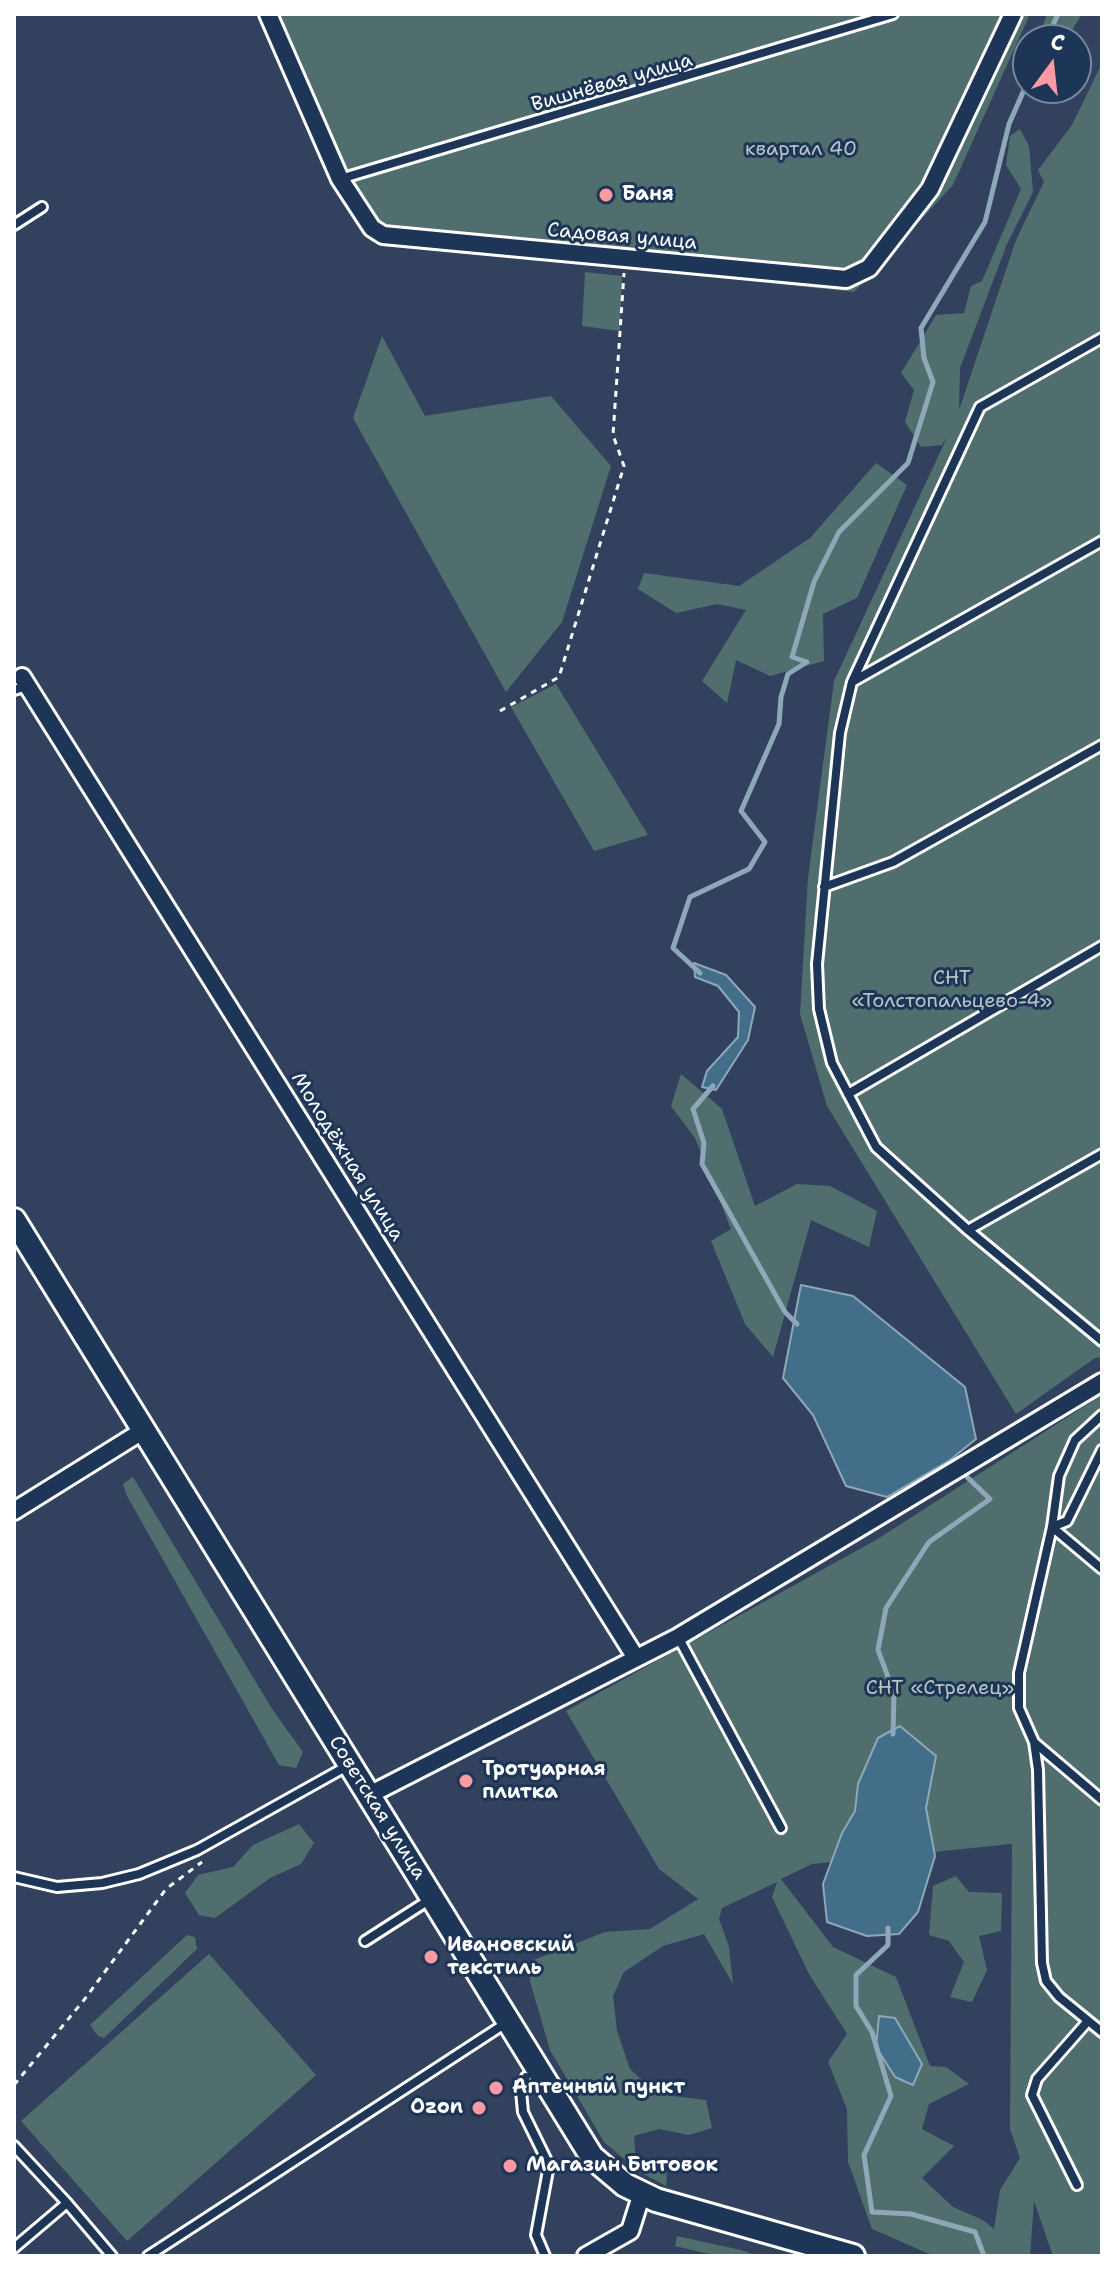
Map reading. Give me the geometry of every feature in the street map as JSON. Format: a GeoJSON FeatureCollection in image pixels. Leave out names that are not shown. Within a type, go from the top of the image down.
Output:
{"type":"FeatureCollection","features":[{"type":"Feature","properties":{"kind":"street"},"geometry":{"type":"LineString","coordinates":[[268,14],[340,179]]}},
{"type":"Feature","properties":{"kind":"street","name":"Садовая улица"},"geometry":{"type":"LineString","coordinates":[[340,179],[372,228],[383,235],[846,279],[869,268],[930,189],[1013,14]]}},
{"type":"Feature","properties":{"kind":"street","name":"Молодёжная улица"},"geometry":{"type":"LineString","coordinates":[[21,685],[636,1658]]}},
{"type":"Feature","properties":{"kind":"street","name":"Советская улица"},"geometry":{"type":"LineString","coordinates":[[14,1220],[592,2157],[614,2177],[642,2193],[853,2256]]}},
{"type":"Feature","properties":{"kind":"street"},"geometry":{"type":"LineString","coordinates":[[369,1795],[678,1637],[1101,1387]]}},
{"type":"Feature","properties":{"kind":"street"},"geometry":{"type":"LineString","coordinates":[[14,1511],[144,1430]]}},
{"type":"Feature","properties":{"kind":"street"},"geometry":{"type":"LineString","coordinates":[[586,2256],[630,2231],[642,2193]]}},
{"type":"Feature","properties":{"kind":"lane","name":"Вишнёвая улица"},"geometry":{"type":"LineString","coordinates":[[340,179],[893,14]]}},
{"type":"Feature","properties":{"kind":"lane"},"geometry":{"type":"LineString","coordinates":[[14,225],[42,207]]}},
{"type":"Feature","properties":{"kind":"lane"},"geometry":{"type":"LineString","coordinates":[[1102,338],[980,407],[852,682],[840,733],[817,964],[819,1009],[832,1063],[876,1147],[968,1230],[1102,1341]]}},
{"type":"Feature","properties":{"kind":"lane"},"geometry":{"type":"LineString","coordinates":[[852,682],[1102,541]]}},
{"type":"Feature","properties":{"kind":"lane"},"geometry":{"type":"LineString","coordinates":[[824,887],[893,862],[1102,745]]}},
{"type":"Feature","properties":{"kind":"lane"},"geometry":{"type":"LineString","coordinates":[[848,1094],[1102,946]]}},
{"type":"Feature","properties":{"kind":"lane"},"geometry":{"type":"LineString","coordinates":[[968,1230],[1102,1154]]}},
{"type":"Feature","properties":{"kind":"lane"},"geometry":{"type":"LineString","coordinates":[[1102,1415],[1075,1440],[1059,1476],[1052,1527],[1019,1673],[1019,1708],[1034,1742],[1038,1770],[1042,1963],[1046,1981],[1059,1997],[1102,2032]]}},
{"type":"Feature","properties":{"kind":"lane"},"geometry":{"type":"LineString","coordinates":[[1052,1527],[1067,1521],[1102,1450]]}},
{"type":"Feature","properties":{"kind":"lane"},"geometry":{"type":"LineString","coordinates":[[1052,1527],[1102,1569]]}},
{"type":"Feature","properties":{"kind":"lane"},"geometry":{"type":"LineString","coordinates":[[678,1637],[781,1828]]}},
{"type":"Feature","properties":{"kind":"lane"},"geometry":{"type":"LineString","coordinates":[[1034,1742],[1102,1800]]}},
{"type":"Feature","properties":{"kind":"lane"},"geometry":{"type":"LineString","coordinates":[[14,1877],[57,1887],[102,1883],[139,1874],[208,1844],[349,1764]]}},
{"type":"Feature","properties":{"kind":"lane"},"geometry":{"type":"LineString","coordinates":[[365,1941],[433,1898]]}},
{"type":"Feature","properties":{"kind":"lane"},"geometry":{"type":"LineString","coordinates":[[1077,2185],[1032,2095],[1037,2079],[1088,2021]]}},
{"type":"Feature","properties":{"kind":"lane"},"geometry":{"type":"LineString","coordinates":[[148,2256],[508,2022]]}},
{"type":"Feature","properties":{"kind":"lane"},"geometry":{"type":"LineString","coordinates":[[526,2077],[521,2091],[523,2112],[549,2165],[536,2235],[545,2256]]}},
{"type":"Feature","properties":{"kind":"lane"},"geometry":{"type":"LineString","coordinates":[[14,2146],[112,2256]]}},
{"type":"Feature","properties":{"kind":"lane"},"geometry":{"type":"LineString","coordinates":[[14,2248],[67,2203]]}},
{"type":"Feature","properties":{"kind":"path"},"geometry":{"type":"LineString","coordinates":[[500,711],[559,677],[624,466],[613,435],[625,258]]}},
{"type":"Feature","properties":{"kind":"path"},"geometry":{"type":"LineString","coordinates":[[14,2085],[84,2000],[166,1889],[207,1856],[208,1844]]}},
{"type":"Feature","properties":{"kind":"green space","name":"квартал 40"},"geometry":{"type":"Polygon","coordinates":[[[268,14],[1030,14],[1025,24],[1012,24],[1012,54],[953,185],[854,292],[371,241],[340,179],[268,14]]]}},
{"type":"Feature","properties":{"kind":"green space"},"geometry":{"type":"Polygon","coordinates":[[[1047,14],[1082,14],[1076,24],[1043,24],[1047,14]]]}},
{"type":"Feature","properties":{"kind":"green space","name":"СНТ «Толстопальцево-4»"},"geometry":{"type":"Polygon","coordinates":[[[1102,63],[1102,1357],[1095,1358],[1016,1414],[827,1106],[800,1014],[808,878],[834,681],[948,435],[942,445],[921,447],[905,422],[914,390],[901,373],[936,315],[964,313],[971,286],[982,281],[1021,189],[1006,165],[1010,136],[1020,129],[1029,146],[1033,192],[1007,244],[960,368],[959,410],[1016,240],[1044,182],[1038,170],[1072,125],[1082,104],[1092,104],[1092,84],[1102,63]]]}},
{"type":"Feature","properties":{"kind":"green space"},"geometry":{"type":"Polygon","coordinates":[[[585,272],[622,276],[620,331],[582,326],[585,272]]]}},
{"type":"Feature","properties":{"kind":"green space"},"geometry":{"type":"Polygon","coordinates":[[[382,336],[425,416],[551,396],[611,466],[562,622],[506,692],[353,418],[382,336]]]}},
{"type":"Feature","properties":{"kind":"green space"},"geometry":{"type":"Polygon","coordinates":[[[876,463],[907,485],[857,598],[823,614],[824,661],[770,676],[736,660],[727,703],[702,681],[746,610],[717,604],[676,613],[638,589],[644,573],[739,586],[810,538],[876,463]]]}},
{"type":"Feature","properties":{"kind":"green space"},"geometry":{"type":"Polygon","coordinates":[[[556,684],[648,835],[594,851],[511,707],[556,684]]]}},
{"type":"Feature","properties":{"kind":"green space"},"geometry":{"type":"Polygon","coordinates":[[[681,1074],[722,1109],[755,1206],[797,1184],[830,1186],[877,1211],[869,1247],[811,1220],[773,1357],[745,1324],[711,1241],[731,1229],[695,1138],[671,1106],[681,1074]]]}},
{"type":"Feature","properties":{"kind":"green space","name":"СНТ «Стрелец»"},"geometry":{"type":"Polygon","coordinates":[[[1102,1395],[1102,2256],[1053,2256],[1034,2201],[1030,2256],[934,2256],[872,2229],[848,2162],[847,2109],[828,2062],[847,2034],[809,1974],[772,1897],[777,1882],[722,1908],[719,1919],[729,1947],[733,1984],[704,1934],[663,1946],[624,1972],[613,1996],[617,2031],[630,2069],[657,2094],[706,2100],[712,2128],[689,2135],[659,2129],[634,2136],[636,2161],[667,2173],[666,2186],[638,2171],[604,2142],[550,2050],[530,1981],[531,1961],[605,1932],[650,1929],[698,1899],[659,1869],[566,1711],[876,1540],[1102,1395]],[[1012,1844],[812,1864],[781,1879],[833,1947],[896,1977],[930,2066],[946,2067],[969,2084],[929,2104],[922,2129],[954,2146],[922,2178],[953,2207],[983,2220],[994,2229],[1000,2190],[1020,2158],[1010,2129],[1012,1844]]]}},
{"type":"Feature","properties":{"kind":"green space"},"geometry":{"type":"Polygon","coordinates":[[[133,1477],[272,1709],[303,1752],[296,1768],[279,1765],[127,1496],[123,1484],[133,1477]]]}},
{"type":"Feature","properties":{"kind":"green space"},"geometry":{"type":"Polygon","coordinates":[[[299,1824],[314,1843],[301,1864],[270,1878],[215,1918],[199,1915],[185,1893],[198,1875],[233,1867],[253,1845],[299,1824]]]}},
{"type":"Feature","properties":{"kind":"green space"},"geometry":{"type":"Polygon","coordinates":[[[956,1876],[969,1892],[1002,1893],[1001,1931],[979,1936],[987,1970],[972,2002],[950,1997],[964,1962],[949,1941],[929,1935],[933,1886],[956,1876]]]}},
{"type":"Feature","properties":{"kind":"green space"},"geometry":{"type":"Polygon","coordinates":[[[187,1935],[195,1937],[197,1949],[104,2038],[98,2036],[90,2025],[187,1935]]]}},
{"type":"Feature","properties":{"kind":"green space"},"geometry":{"type":"Polygon","coordinates":[[[209,1954],[316,2075],[127,2241],[21,2121],[209,1954]]]}},
{"type":"Feature","properties":{"kind":"green space"},"geometry":{"type":"Polygon","coordinates":[[[677,2236],[758,2256],[718,2256],[675,2246],[677,2236]]]}},
{"type":"Feature","properties":{"kind":"water"},"geometry":{"type":"Polygon","coordinates":[[[694,963],[726,975],[755,1007],[748,1040],[716,1090],[702,1087],[707,1071],[738,1037],[739,1012],[718,986],[695,977],[694,963]]]}},
{"type":"Feature","properties":{"kind":"water"},"geometry":{"type":"Polygon","coordinates":[[[801,1285],[853,1296],[965,1387],[976,1439],[950,1460],[887,1497],[846,1486],[813,1415],[783,1378],[801,1285]]]}},
{"type":"Feature","properties":{"kind":"water"},"geometry":{"type":"Polygon","coordinates":[[[900,1726],[936,1756],[926,1808],[935,1856],[918,1912],[899,1934],[867,1936],[827,1922],[823,1884],[842,1833],[855,1811],[858,1784],[878,1738],[900,1726]]]}},
{"type":"Feature","properties":{"kind":"water"},"geometry":{"type":"Polygon","coordinates":[[[879,2016],[895,2018],[922,2064],[913,2085],[895,2077],[876,2047],[879,2016]]]}},
{"type":"Feature","properties":{"kind":"waterway"},"geometry":{"type":"LineString","coordinates":[[1053,24],[1058,14]]}},
{"type":"Feature","properties":{"kind":"waterway"},"geometry":{"type":"LineString","coordinates":[[700,973],[673,948],[690,897],[749,869],[765,842],[741,811],[779,724],[781,697],[788,674],[807,662],[792,657],[814,582],[839,532],[908,463],[933,382],[924,358],[921,328],[985,222],[1009,124],[1018,104]]}},
{"type":"Feature","properties":{"kind":"waterway"},"geometry":{"type":"LineString","coordinates":[[713,1086],[693,1109],[704,1143],[702,1164],[785,1312],[797,1324]]}},
{"type":"Feature","properties":{"kind":"waterway"},"geometry":{"type":"LineString","coordinates":[[893,1734],[894,1693],[878,1650],[886,1608],[929,1542],[990,1499],[965,1475]]}},
{"type":"Feature","properties":{"kind":"waterway"},"geometry":{"type":"LineString","coordinates":[[888,1928],[888,1945],[856,1975],[856,2006],[872,2032],[891,2096],[864,2155],[872,2212],[911,2214],[975,2232],[984,2256]]}},
{"type":"Feature","properties":{"kind":"place","name":"Баня"},"geometry":{"type":"Point","coordinates":[606,195]}},
{"type":"Feature","properties":{"kind":"place","name":"Тротуарная плитка"},"geometry":{"type":"Point","coordinates":[466,1781]}},
{"type":"Feature","properties":{"kind":"place","name":"Ивановский текстиль"},"geometry":{"type":"Point","coordinates":[431,1957]}},
{"type":"Feature","properties":{"kind":"place","name":"Аптечный пункт"},"geometry":{"type":"Point","coordinates":[496,2088]}},
{"type":"Feature","properties":{"kind":"place","name":"Ozon"},"geometry":{"type":"Point","coordinates":[479,2108]}},
{"type":"Feature","properties":{"kind":"place","name":"Магазин Бытовок"},"geometry":{"type":"Point","coordinates":[510,2166]}}]}
